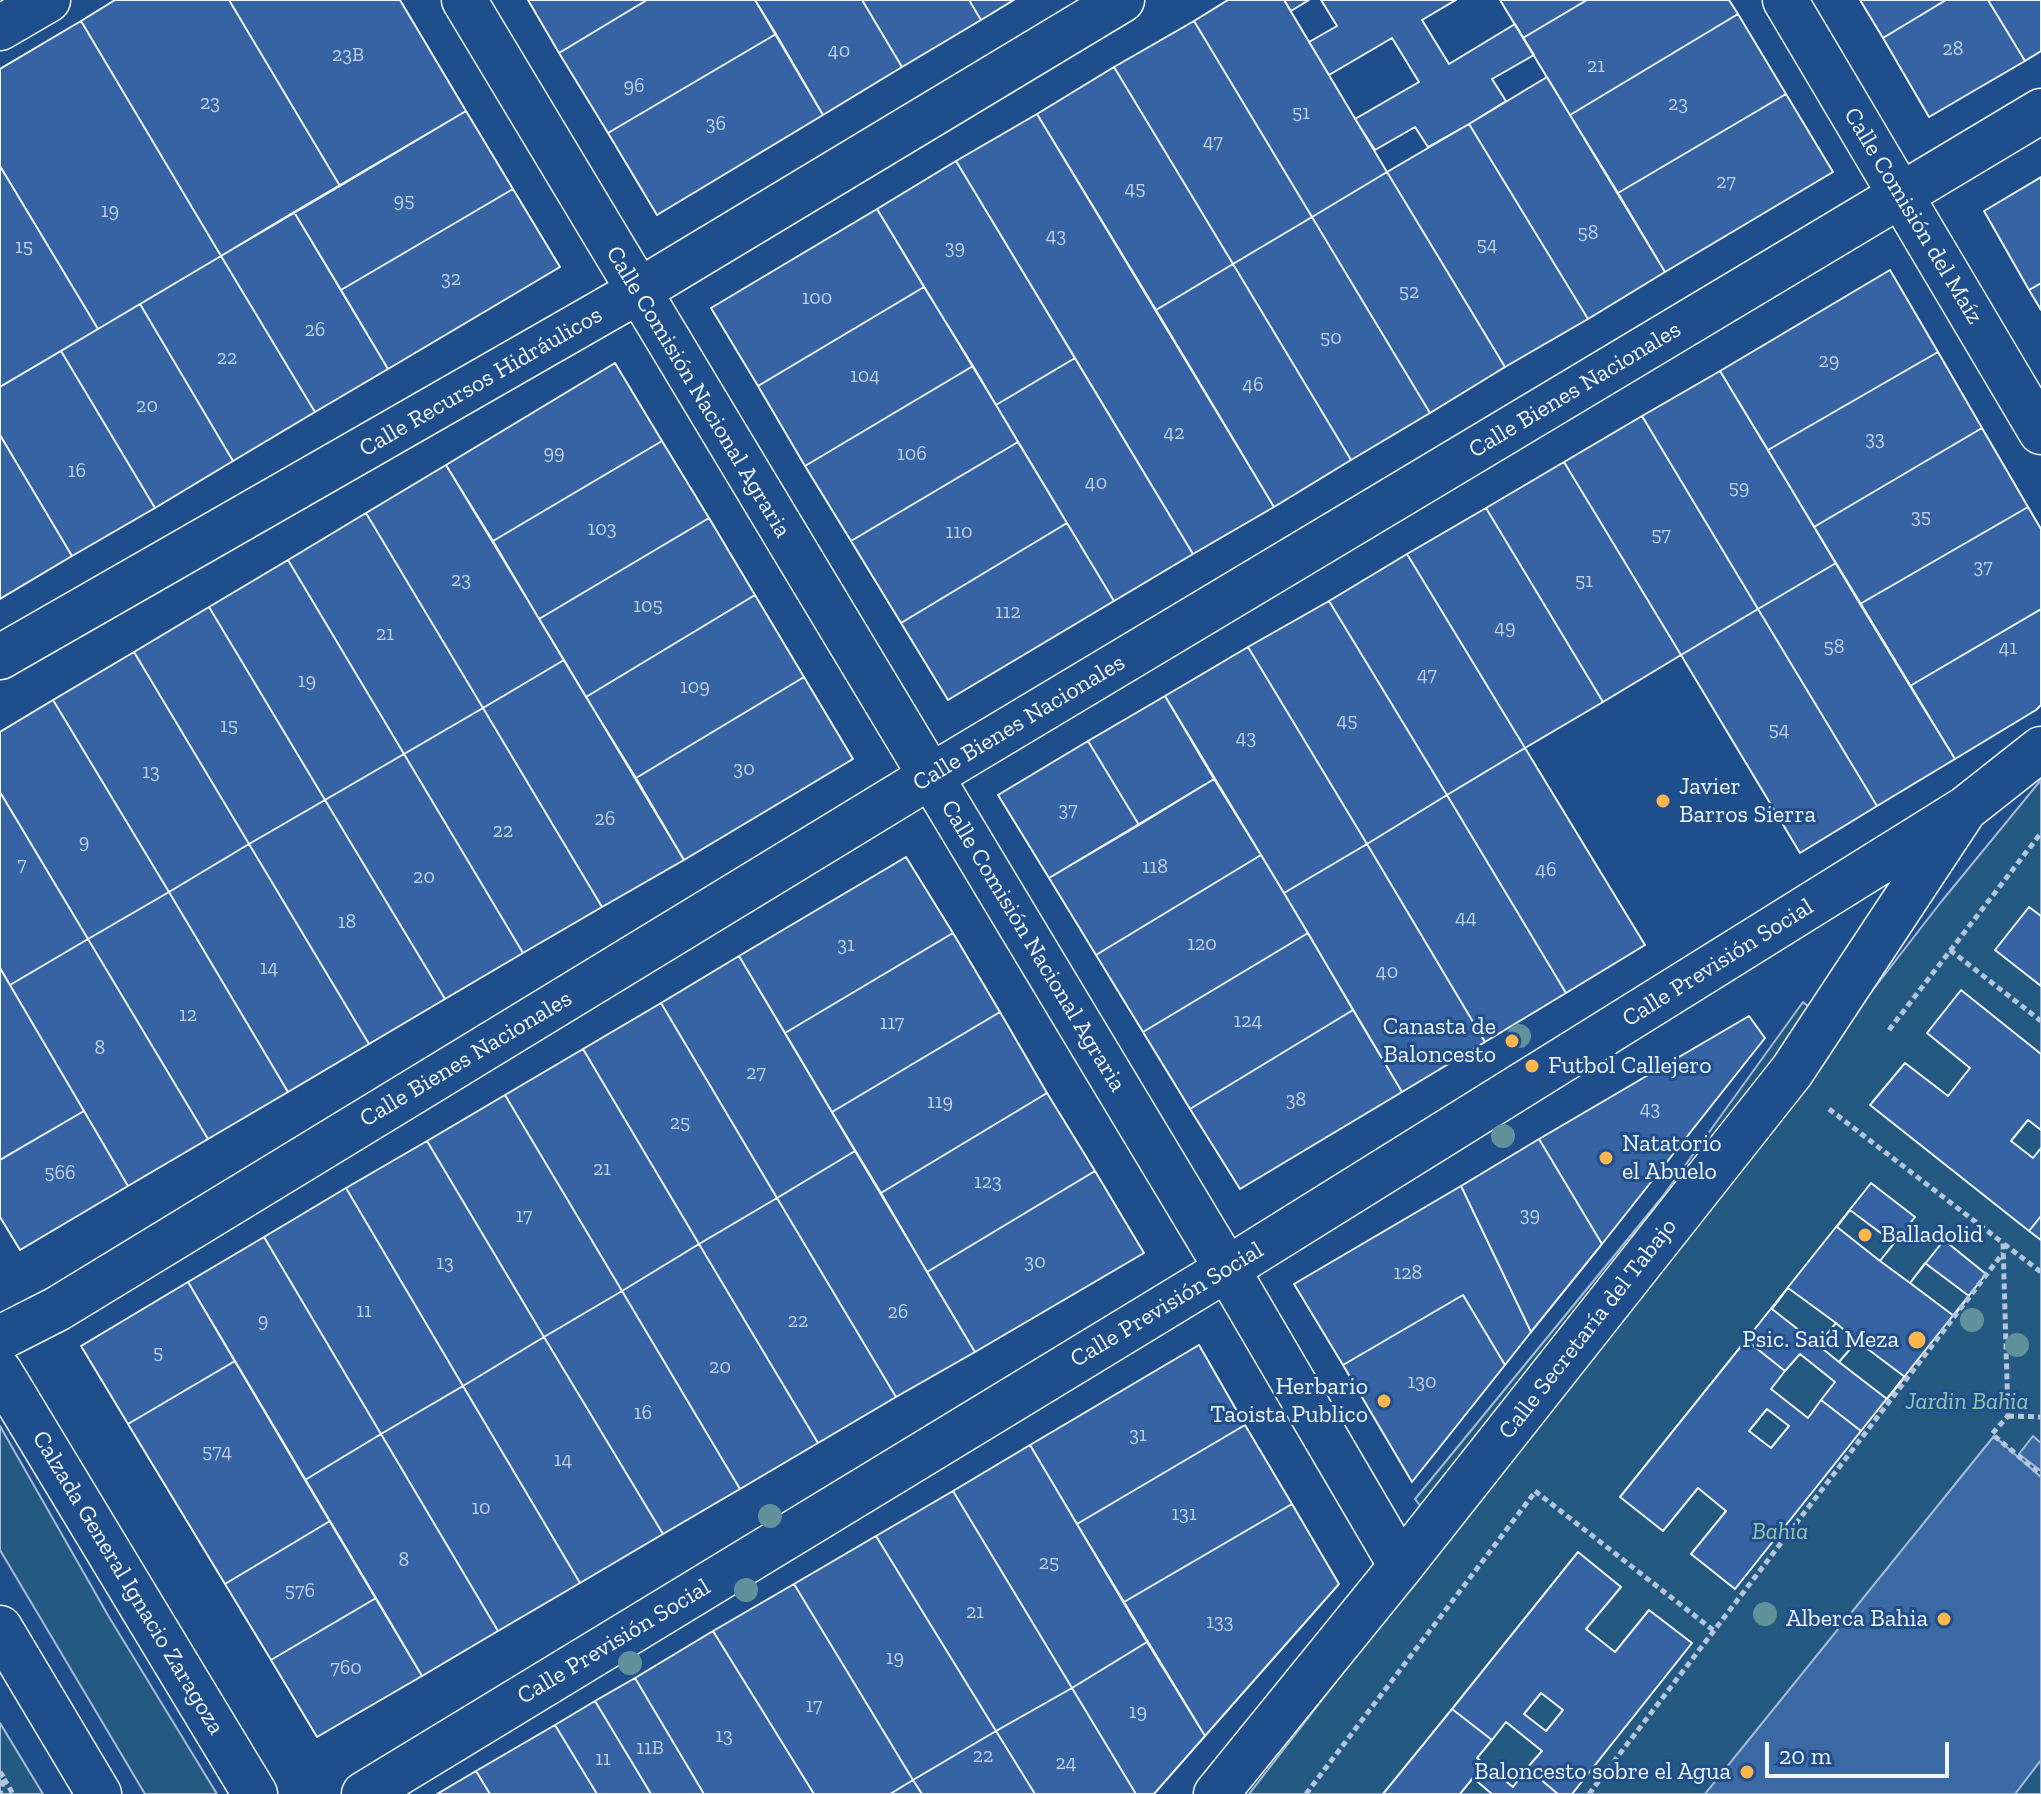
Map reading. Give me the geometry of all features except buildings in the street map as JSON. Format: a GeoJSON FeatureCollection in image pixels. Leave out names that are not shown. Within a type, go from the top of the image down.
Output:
{"type":"FeatureCollection","features":[{"type":"Feature","properties":{"kind":"street"},"geometry":{"type":"LineString","coordinates":[[0,28],[48,0]]}},
{"type":"Feature","properties":{"kind":"street","name":"Calle Comisión Nacional Agraria"},"geometry":{"type":"LineString","coordinates":[[464,0],[1227,1269],[1401,1566]]}},
{"type":"Feature","properties":{"kind":"street","name":"Calle Recursos Hidráulicos"},"geometry":{"type":"LineString","coordinates":[[0,657],[637,292],[1122,0]]}},
{"type":"Feature","properties":{"kind":"street","name":"Calle Comisión del Maíz"},"geometry":{"type":"LineString","coordinates":[[1785,0],[2041,432]]}},
{"type":"Feature","properties":{"kind":"street","name":"Calle Bienes Nacionales"},"geometry":{"type":"LineString","coordinates":[[0,1338],[57,1309],[931,776],[2041,111]]}},
{"type":"Feature","properties":{"kind":"street","name":"Calle Secretaría del Tabajo"},"geometry":{"type":"LineString","coordinates":[[1216,1794],[1401,1566],[1792,1071],[1965,809],[2041,749]]}},
{"type":"Feature","properties":{"kind":"street","name":"Calle Previsión Social"},"geometry":{"type":"LineString","coordinates":[[364,1794],[1227,1269],[1965,809]]}},
{"type":"Feature","properties":{"kind":"street","name":"Calzada General Ignacio Zaragoza"},"geometry":{"type":"LineString","coordinates":[[0,1372],[255,1794]]}},
{"type":"Feature","properties":{"kind":"street"},"geometry":{"type":"LineString","coordinates":[[0,1628],[84,1785]]}},
{"type":"Feature","properties":{"kind":"path"},"geometry":{"type":"LineString","coordinates":[[1950,950],[2041,1021]]}},
{"type":"Feature","properties":{"kind":"path"},"geometry":{"type":"LineString","coordinates":[[1829,1109],[2041,1272]]}},
{"type":"Feature","properties":{"kind":"path"},"geometry":{"type":"LineString","coordinates":[[2003,1243],[2008,1416],[1992,1434],[2041,1475]]}},
{"type":"Feature","properties":{"kind":"path"},"geometry":{"type":"LineString","coordinates":[[1589,1794],[2003,1253]]}},
{"type":"Feature","properties":{"kind":"path"},"geometry":{"type":"LineString","coordinates":[[2008,1416],[2041,1417]]}},
{"type":"Feature","properties":{"kind":"path"},"geometry":{"type":"LineString","coordinates":[[1535,1491],[1713,1630]]}},
{"type":"Feature","properties":{"kind":"path"},"geometry":{"type":"LineString","coordinates":[[0,1794],[2,1775]]}},
{"type":"Feature","properties":{"kind":"path"},"geometry":{"type":"LineString","coordinates":[[2,1775],[13,1794]]}},
{"type":"Feature","properties":{"kind":"green space","name":"Bahia"},"geometry":{"type":"Polygon","coordinates":[[[2041,780],[2041,1794],[1249,1794],[1941,902],[2041,780]]]}},
{"type":"Feature","properties":{"kind":"green space"},"geometry":{"type":"Polygon","coordinates":[[[1803,1002],[1828,1024],[1440,1532],[1415,1499],[1663,1196],[1803,1002]]]}},
{"type":"Feature","properties":{"kind":"green space"},"geometry":{"type":"Polygon","coordinates":[[[0,1426],[109,1617],[217,1794],[145,1794],[0,1550],[0,1426]]]}},
{"type":"Feature","properties":{"kind":"green space"},"geometry":{"type":"Polygon","coordinates":[[[0,1723],[43,1794],[0,1794],[0,1723]]]}},
{"type":"Feature","properties":{"kind":"shaded area","name":"Alberca Bahia"},"geometry":{"type":"Polygon","coordinates":[[[1994,1436],[2041,1477],[2041,1760],[2015,1794],[1705,1794],[1994,1436]]]}},
{"type":"Feature","properties":{"kind":"shaded area"},"geometry":{"type":"Polygon","coordinates":[[[2033,1436],[2041,1443],[2041,1471],[2019,1454],[2033,1436]]]}},
{"type":"Feature","properties":{"kind":"place","name":"Javier Barros Sierra"},"geometry":{"type":"Point","coordinates":[1663,801]}},
{"type":"Feature","properties":{"kind":"place","name":"Canasta de Baloncesto"},"geometry":{"type":"Point","coordinates":[1512,1041]}},
{"type":"Feature","properties":{"kind":"place","name":"Futbol Callejero"},"geometry":{"type":"Point","coordinates":[1532,1066]}},
{"type":"Feature","properties":{"kind":"place","name":"Natatorio el Abuelo"},"geometry":{"type":"Point","coordinates":[1606,1158]}},
{"type":"Feature","properties":{"kind":"place","name":"Balladolid"},"geometry":{"type":"Point","coordinates":[1865,1235]}},
{"type":"Feature","properties":{"kind":"place","name":"Psic. Said Meza"},"geometry":{"type":"Point","coordinates":[1917,1340]}},
{"type":"Feature","properties":{"kind":"place","name":"Herbario Taoista Publico"},"geometry":{"type":"Point","coordinates":[1384,1401]}},
{"type":"Feature","properties":{"kind":"place","name":"Alberca Bahia"},"geometry":{"type":"Point","coordinates":[1944,1619]}},
{"type":"Feature","properties":{"kind":"place","name":"Baloncesto sobre el Agua"},"geometry":{"type":"Point","coordinates":[1747,1772]}},
{"type":"Feature","properties":{"kind":"park label","name":"Jardin Bahia"},"geometry":{"type":"Point","coordinates":[1967,1402]}}]}
